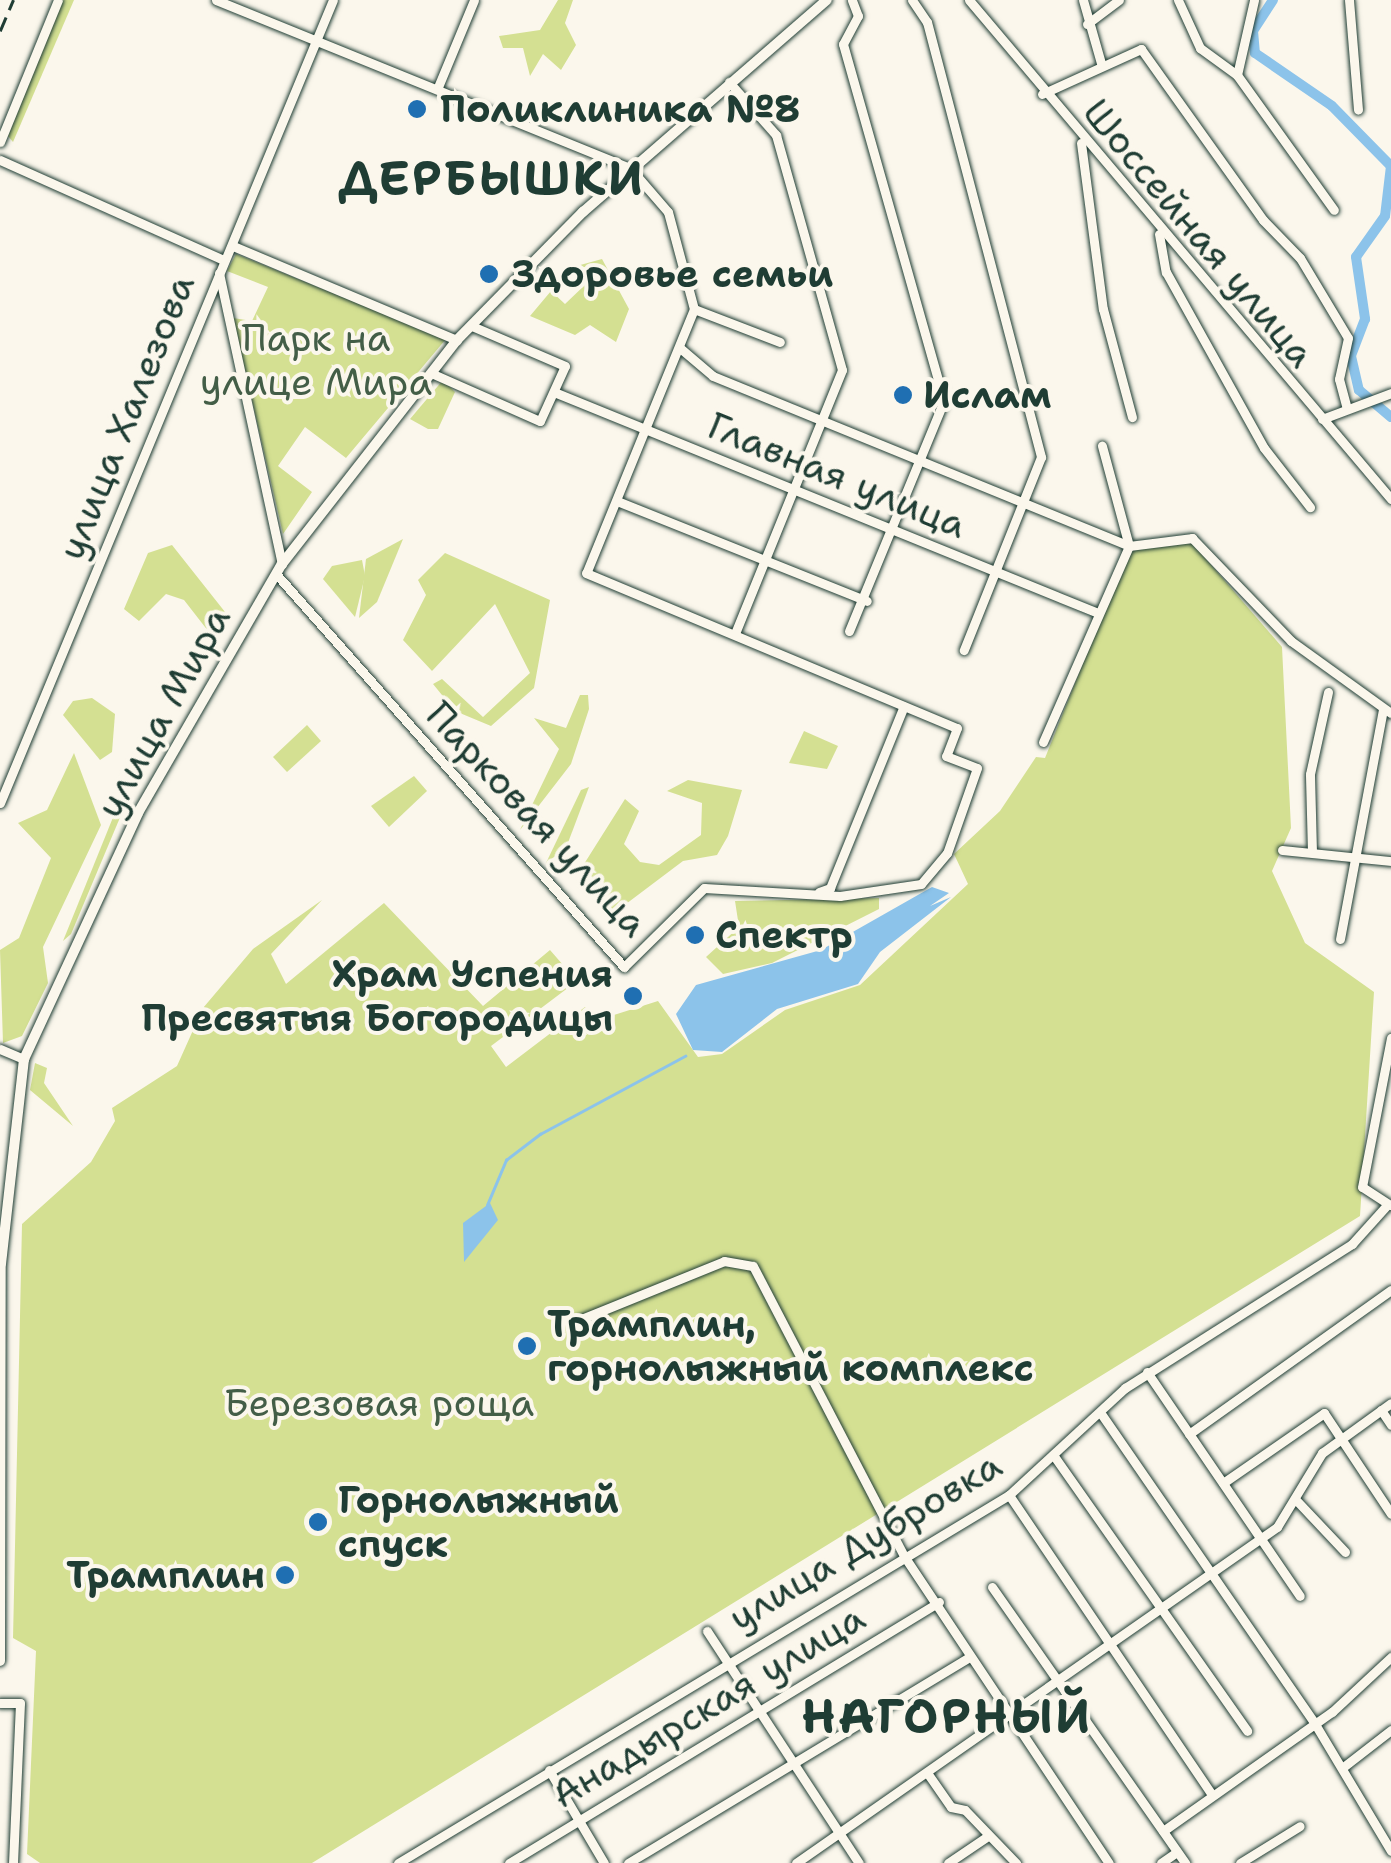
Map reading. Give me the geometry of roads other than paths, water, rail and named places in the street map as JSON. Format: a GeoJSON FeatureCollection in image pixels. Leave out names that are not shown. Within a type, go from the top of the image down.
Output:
{"type":"FeatureCollection","features":[{"type":"Feature","properties":{"kind":"main road","name":"улица Мира"},"geometry":{"type":"LineString","coordinates":[[0,1661],[1,1264],[24,1059],[138,812],[279,569],[470,325],[630,168],[826,0]]}},
{"type":"Feature","properties":{"kind":"street"},"geometry":{"type":"LineString","coordinates":[[0,142],[58,0]]}},
{"type":"Feature","properties":{"kind":"street"},"geometry":{"type":"LineString","coordinates":[[216,0],[630,168],[668,212],[694,309],[586,573],[958,728],[946,756],[977,768],[947,853],[911,889],[816,893]]}},
{"type":"Feature","properties":{"kind":"street","name":"улица Халезова"},"geometry":{"type":"LineString","coordinates":[[0,803],[333,0]]}},
{"type":"Feature","properties":{"kind":"street"},"geometry":{"type":"LineString","coordinates":[[438,87],[474,0]]}},
{"type":"Feature","properties":{"kind":"street"},"geometry":{"type":"LineString","coordinates":[[849,630],[867,601],[944,400],[843,44],[858,16],[852,0]]}},
{"type":"Feature","properties":{"kind":"street"},"geometry":{"type":"LineString","coordinates":[[912,0],[927,22],[1038,441],[1024,504],[964,650]]}},
{"type":"Feature","properties":{"kind":"street","name":"Шоссейная улица"},"geometry":{"type":"LineString","coordinates":[[969,0],[1159,234],[1391,498]]}},
{"type":"Feature","properties":{"kind":"street"},"geometry":{"type":"LineString","coordinates":[[1082,0],[1101,63]]}},
{"type":"Feature","properties":{"kind":"street"},"geometry":{"type":"LineString","coordinates":[[1087,24],[1119,0]]}},
{"type":"Feature","properties":{"kind":"street"},"geometry":{"type":"LineString","coordinates":[[1178,0],[1200,48],[1237,75],[1334,210]]}},
{"type":"Feature","properties":{"kind":"street"},"geometry":{"type":"LineString","coordinates":[[1237,75],[1254,0]]}},
{"type":"Feature","properties":{"kind":"street"},"geometry":{"type":"LineString","coordinates":[[1349,0],[1358,110]]}},
{"type":"Feature","properties":{"kind":"street"},"geometry":{"type":"LineString","coordinates":[[1042,94],[1101,63],[1141,49],[1263,220],[1300,258],[1348,338],[1339,379],[1347,408]]}},
{"type":"Feature","properties":{"kind":"street"},"geometry":{"type":"LineString","coordinates":[[729,82],[776,135],[842,370],[735,634]]}},
{"type":"Feature","properties":{"kind":"street"},"geometry":{"type":"LineString","coordinates":[[1081,140],[1103,309],[1132,417]]}},
{"type":"Feature","properties":{"kind":"street"},"geometry":{"type":"LineString","coordinates":[[1,161],[224,260]]}},
{"type":"Feature","properties":{"kind":"street"},"geometry":{"type":"LineString","coordinates":[[1159,234],[1162,260],[1264,448],[1310,507]]}},
{"type":"Feature","properties":{"kind":"street"},"geometry":{"type":"LineString","coordinates":[[233,246],[458,340]]}},
{"type":"Feature","properties":{"kind":"street"},"geometry":{"type":"LineString","coordinates":[[1162,260],[1172,249]]}},
{"type":"Feature","properties":{"kind":"street","name":"Парковая улица"},"geometry":{"type":"LineString","coordinates":[[218,270],[279,569],[624,967],[704,888],[816,893]]}},
{"type":"Feature","properties":{"kind":"street"},"geometry":{"type":"LineString","coordinates":[[694,309],[780,342]]}},
{"type":"Feature","properties":{"kind":"street"},"geometry":{"type":"LineString","coordinates":[[431,373],[540,421],[564,366],[470,325]]}},
{"type":"Feature","properties":{"kind":"street"},"geometry":{"type":"LineString","coordinates":[[680,348],[702,358],[713,376],[1129,546],[1192,538],[1291,641],[1387,711],[1352,854],[1340,939]]}},
{"type":"Feature","properties":{"kind":"street","name":"Главная улица"},"geometry":{"type":"LineString","coordinates":[[554,392],[1098,613]]}},
{"type":"Feature","properties":{"kind":"street"},"geometry":{"type":"LineString","coordinates":[[1322,419],[1366,399],[1391,393]]}},
{"type":"Feature","properties":{"kind":"street"},"geometry":{"type":"LineString","coordinates":[[1043,742],[1129,546],[1102,446]]}},
{"type":"Feature","properties":{"kind":"street"},"geometry":{"type":"LineString","coordinates":[[617,501],[867,601]]}},
{"type":"Feature","properties":{"kind":"street"},"geometry":{"type":"LineString","coordinates":[[1312,852],[1310,774],[1328,692]]}},
{"type":"Feature","properties":{"kind":"street"},"geometry":{"type":"LineString","coordinates":[[816,893],[830,888],[904,706]]}},
{"type":"Feature","properties":{"kind":"street"},"geometry":{"type":"LineString","coordinates":[[1282,850],[1352,854],[1391,861]]}},
{"type":"Feature","properties":{"kind":"street"},"geometry":{"type":"LineString","coordinates":[[1389,1205],[1362,1187],[1391,1038]]}},
{"type":"Feature","properties":{"kind":"street"},"geometry":{"type":"LineString","coordinates":[[0,1049],[24,1059]]}},
{"type":"Feature","properties":{"kind":"street","name":"улица Дубровка"},"geometry":{"type":"LineString","coordinates":[[398,1863],[726,1658],[1009,1495],[1147,1372],[1352,1244],[1389,1205]]}},
{"type":"Feature","properties":{"kind":"street"},"geometry":{"type":"LineString","coordinates":[[574,1322],[724,1260],[753,1266],[904,1556],[939,1602],[970,1657],[1109,1863]]}},
{"type":"Feature","properties":{"kind":"street"},"geometry":{"type":"LineString","coordinates":[[1189,1434],[1391,1290]]}},
{"type":"Feature","properties":{"kind":"street"},"geometry":{"type":"LineString","coordinates":[[1147,1372],[1300,1596]]}},
{"type":"Feature","properties":{"kind":"street"},"geometry":{"type":"LineString","coordinates":[[796,1863],[1259,1538],[1296,1501],[1310,1467],[1341,1438],[1391,1403]]}},
{"type":"Feature","properties":{"kind":"street"},"geometry":{"type":"LineString","coordinates":[[1381,1410],[1391,1425]]}},
{"type":"Feature","properties":{"kind":"street"},"geometry":{"type":"LineString","coordinates":[[1223,1483],[1324,1413],[1391,1514]]}},
{"type":"Feature","properties":{"kind":"street"},"geometry":{"type":"LineString","coordinates":[[1102,1415],[1316,1724],[1391,1851]]}},
{"type":"Feature","properties":{"kind":"street"},"geometry":{"type":"LineString","coordinates":[[1054,1456],[1247,1731]]}},
{"type":"Feature","properties":{"kind":"street"},"geometry":{"type":"LineString","coordinates":[[1009,1495],[1212,1795]]}},
{"type":"Feature","properties":{"kind":"street"},"geometry":{"type":"LineString","coordinates":[[1296,1501],[1346,1552]]}},
{"type":"Feature","properties":{"kind":"street"},"geometry":{"type":"LineString","coordinates":[[992,1586],[1185,1863]]}},
{"type":"Feature","properties":{"kind":"street","name":"Анадырская улица"},"geometry":{"type":"LineString","coordinates":[[509,1863],[939,1602]]}},
{"type":"Feature","properties":{"kind":"street"},"geometry":{"type":"LineString","coordinates":[[708,1631],[860,1863]]}},
{"type":"Feature","properties":{"kind":"street"},"geometry":{"type":"LineString","coordinates":[[628,1863],[970,1657]]}},
{"type":"Feature","properties":{"kind":"street"},"geometry":{"type":"LineString","coordinates":[[1163,1831],[1316,1724],[1391,1658]]}},
{"type":"Feature","properties":{"kind":"street"},"geometry":{"type":"LineString","coordinates":[[0,1703],[20,1703],[14,1863]]}},
{"type":"Feature","properties":{"kind":"street"},"geometry":{"type":"LineString","coordinates":[[1342,1768],[1391,1730]]}},
{"type":"Feature","properties":{"kind":"street"},"geometry":{"type":"LineString","coordinates":[[550,1770],[604,1863]]}},
{"type":"Feature","properties":{"kind":"street"},"geometry":{"type":"LineString","coordinates":[[928,1774],[984,1838],[1016,1863]]}},
{"type":"Feature","properties":{"kind":"street"},"geometry":{"type":"LineString","coordinates":[[1240,1863],[1300,1826]]}},
{"type":"Feature","properties":{"kind":"street"},"geometry":{"type":"LineString","coordinates":[[948,1863],[984,1838]]}},
{"type":"Feature","properties":{"kind":"street"},"geometry":{"type":"LineString","coordinates":[[1160,1863],[1177,1852]]}},
{"type":"Feature","properties":{"kind":"water"},"geometry":{"type":"Polygon","coordinates":[[[932,887],[949,893],[930,906],[951,897],[880,952],[858,984],[777,1009],[722,1052],[693,1050],[676,1014],[696,985],[821,950],[932,887]]]}},
{"type":"Feature","properties":{"kind":"water"},"geometry":{"type":"Polygon","coordinates":[[[490,1203],[498,1220],[464,1262],[463,1223],[490,1203]]]}},
{"type":"Feature","properties":{"kind":"waterway"},"geometry":{"type":"LineString","coordinates":[[1273,0],[1253,31],[1255,53],[1332,106],[1391,166],[1385,216],[1356,257],[1365,319],[1351,356],[1359,390],[1391,417]]}},
{"type":"Feature","properties":{"kind":"waterway"},"geometry":{"type":"LineString","coordinates":[[487,1205],[506,1160],[540,1134],[685,1056]]}},
{"type":"Feature","properties":{"kind":"railway"},"geometry":{"type":"LineString","coordinates":[[0,31],[13,0]]}},
{"type":"Feature","properties":{"kind":"place","name":"Поликлиника №8"},"geometry":{"type":"Point","coordinates":[417,109]}},
{"type":"Feature","properties":{"kind":"place","name":"Здоровье семьи"},"geometry":{"type":"Point","coordinates":[489,274]}},
{"type":"Feature","properties":{"kind":"place","name":"Ислам"},"geometry":{"type":"Point","coordinates":[903,395]}},
{"type":"Feature","properties":{"kind":"place","name":"Спектр"},"geometry":{"type":"Point","coordinates":[695,935]}},
{"type":"Feature","properties":{"kind":"place","name":"Храм Успения Пресвятыя Богородицы"},"geometry":{"type":"Point","coordinates":[633,996]}},
{"type":"Feature","properties":{"kind":"place","name":"Трамплин, горнолыжный комплекс"},"geometry":{"type":"Point","coordinates":[527,1346]}},
{"type":"Feature","properties":{"kind":"place","name":"Горнолыжный спуск"},"geometry":{"type":"Point","coordinates":[318,1522]}},
{"type":"Feature","properties":{"kind":"place","name":"Трамплин"},"geometry":{"type":"Point","coordinates":[285,1575]}},
{"type":"Feature","properties":{"kind":"district","name":"ДЕРБЫШКИ"},"geometry":{"type":"Point","coordinates":[492,179]}},
{"type":"Feature","properties":{"kind":"district","name":"НАГОРНЫЙ"},"geometry":{"type":"Point","coordinates":[947,1717]}},
{"type":"Feature","properties":{"kind":"park label","name":"Парк на улице Мира"},"geometry":{"type":"Point","coordinates":[316,360]}},
{"type":"Feature","properties":{"kind":"park label","name":"Березовая роща"},"geometry":{"type":"Point","coordinates":[379,1403]}}]}
